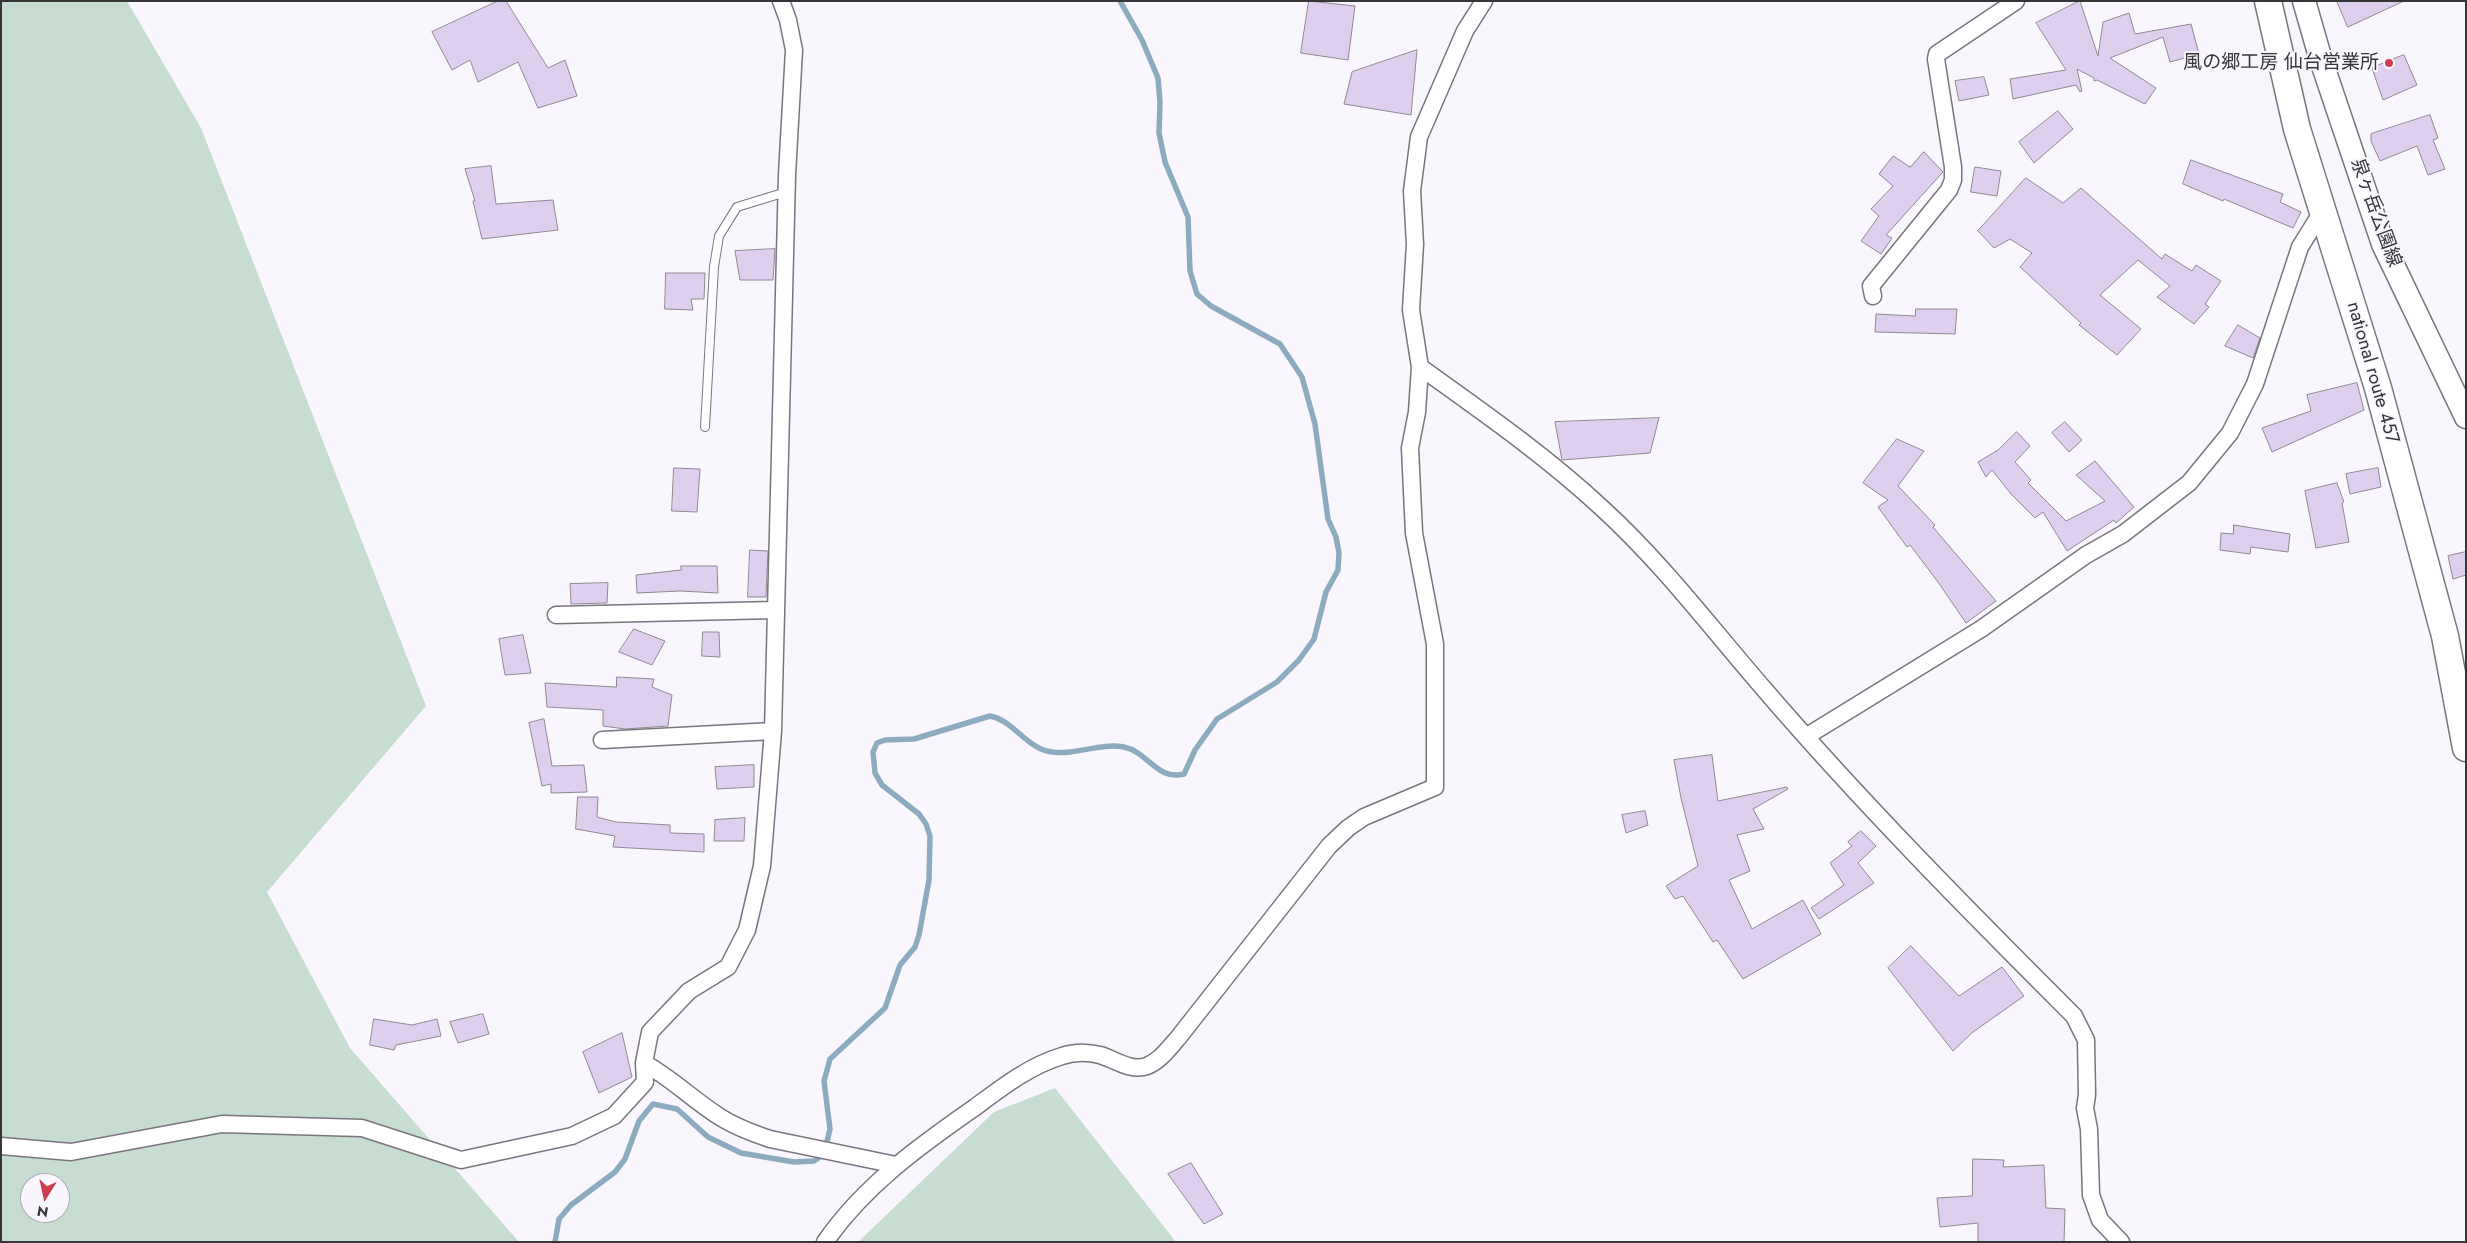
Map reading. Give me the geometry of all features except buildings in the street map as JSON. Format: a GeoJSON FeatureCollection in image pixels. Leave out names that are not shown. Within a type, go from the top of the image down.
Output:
{"type":"FeatureCollection","features":[{"type":"Feature","properties":{"kind":"highway","name":"national route 457"},"geometry":{"type":"LineString","coordinates":[[2268,1],[2297,129],[2378,388],[2445,636],[2466,748]]}},
{"type":"Feature","properties":{"kind":"main road","name":"泉ヶ岳公園線"},"geometry":{"type":"LineString","coordinates":[[2304,1],[2321,60],[2383,244],[2466,417]]}},
{"type":"Feature","properties":{"kind":"street"},"geometry":{"type":"LineString","coordinates":[[1,1146],[72,1152],[222,1124],[362,1128],[461,1160],[572,1136],[614,1116],[645,1082],[644,1063],[650,1032],[689,992],[728,967],[746,930],[762,866],[773,731],[774,610],[780,494],[786,192],[794,50],[788,20],[781,1]]}},
{"type":"Feature","properties":{"kind":"street"},"geometry":{"type":"LineString","coordinates":[[825,1242],[860,1197],[896,1165],[1024,1073],[1056,1058],[1079,1053],[1100,1055],[1122,1064],[1140,1067],[1157,1060],[1178,1038],[1329,846],[1348,828],[1364,817],[1435,787],[1435,644],[1414,533],[1410,448],[1417,412],[1420,367],[1411,310],[1415,244],[1412,190],[1419,137],[1465,31],[1484,1]]}},
{"type":"Feature","properties":{"kind":"street"},"geometry":{"type":"LineString","coordinates":[[1873,296],[1871,286],[1949,190],[1953,180],[1954,167],[1936,59],[1937,54],[2016,1]]}},
{"type":"Feature","properties":{"kind":"street"},"geometry":{"type":"LineString","coordinates":[[1807,736],[1981,629],[2086,555],[2123,534],[2188,483],[2230,433],[2255,384],[2300,246],[2323,210]]}},
{"type":"Feature","properties":{"kind":"street"},"geometry":{"type":"LineString","coordinates":[[1420,367],[1543,456],[1604,510],[1671,576],[1764,689],[1938,880],[2074,1016],[2086,1040],[2087,1095],[2085,1108],[2089,1129],[2092,1195],[2100,1220],[2121,1242]]}},
{"type":"Feature","properties":{"kind":"street"},"geometry":{"type":"LineString","coordinates":[[556,615],[774,610]]}},
{"type":"Feature","properties":{"kind":"street"},"geometry":{"type":"LineString","coordinates":[[602,740],[773,731]]}},
{"type":"Feature","properties":{"kind":"street"},"geometry":{"type":"LineString","coordinates":[[644,1063],[668,1077],[718,1116],[736,1126],[770,1139],[896,1165]]}},
{"type":"Feature","properties":{"kind":"lane"},"geometry":{"type":"LineString","coordinates":[[705,427],[713,277],[719,236],[737,207],[786,192]]}},
{"type":"Feature","properties":{"kind":"green space"},"geometry":{"type":"Polygon","coordinates":[[[1,1],[127,1],[201,128],[426,706],[267,892],[350,1048],[519,1242],[1,1242],[1,1]]]}},
{"type":"Feature","properties":{"kind":"green space"},"geometry":{"type":"Polygon","coordinates":[[[1055,1088],[1176,1242],[858,1242],[994,1112],[1055,1088]]]}},
{"type":"Feature","properties":{"kind":"waterway"},"geometry":{"type":"LineString","coordinates":[[555,1242],[559,1219],[571,1205],[615,1172],[625,1159],[639,1121],[653,1104],[677,1109],[708,1137],[741,1153],[794,1162],[814,1161],[824,1154],[830,1129],[824,1081],[830,1059],[885,1008],[900,965],[915,947],[929,880],[930,836],[926,824],[919,814],[882,785],[875,773],[873,752],[877,743],[885,740],[914,739],[990,716],[1004,722],[1034,745],[1051,752],[1061,753],[1113,746],[1124,747],[1140,754],[1159,770],[1175,775],[1184,774],[1195,750],[1217,719],[1277,682],[1299,660],[1314,639],[1326,592],[1338,570],[1339,553],[1336,537],[1328,519],[1315,424],[1302,377],[1280,344],[1211,306],[1197,294],[1190,271],[1188,217],[1165,162],[1159,133],[1160,102],[1158,78],[1142,40],[1120,1]]}},
{"type":"Feature","properties":{"kind":"place","name":"風の郷工房 仙台営業所"},"geometry":{"type":"Point","coordinates":[2389,63]}}]}
